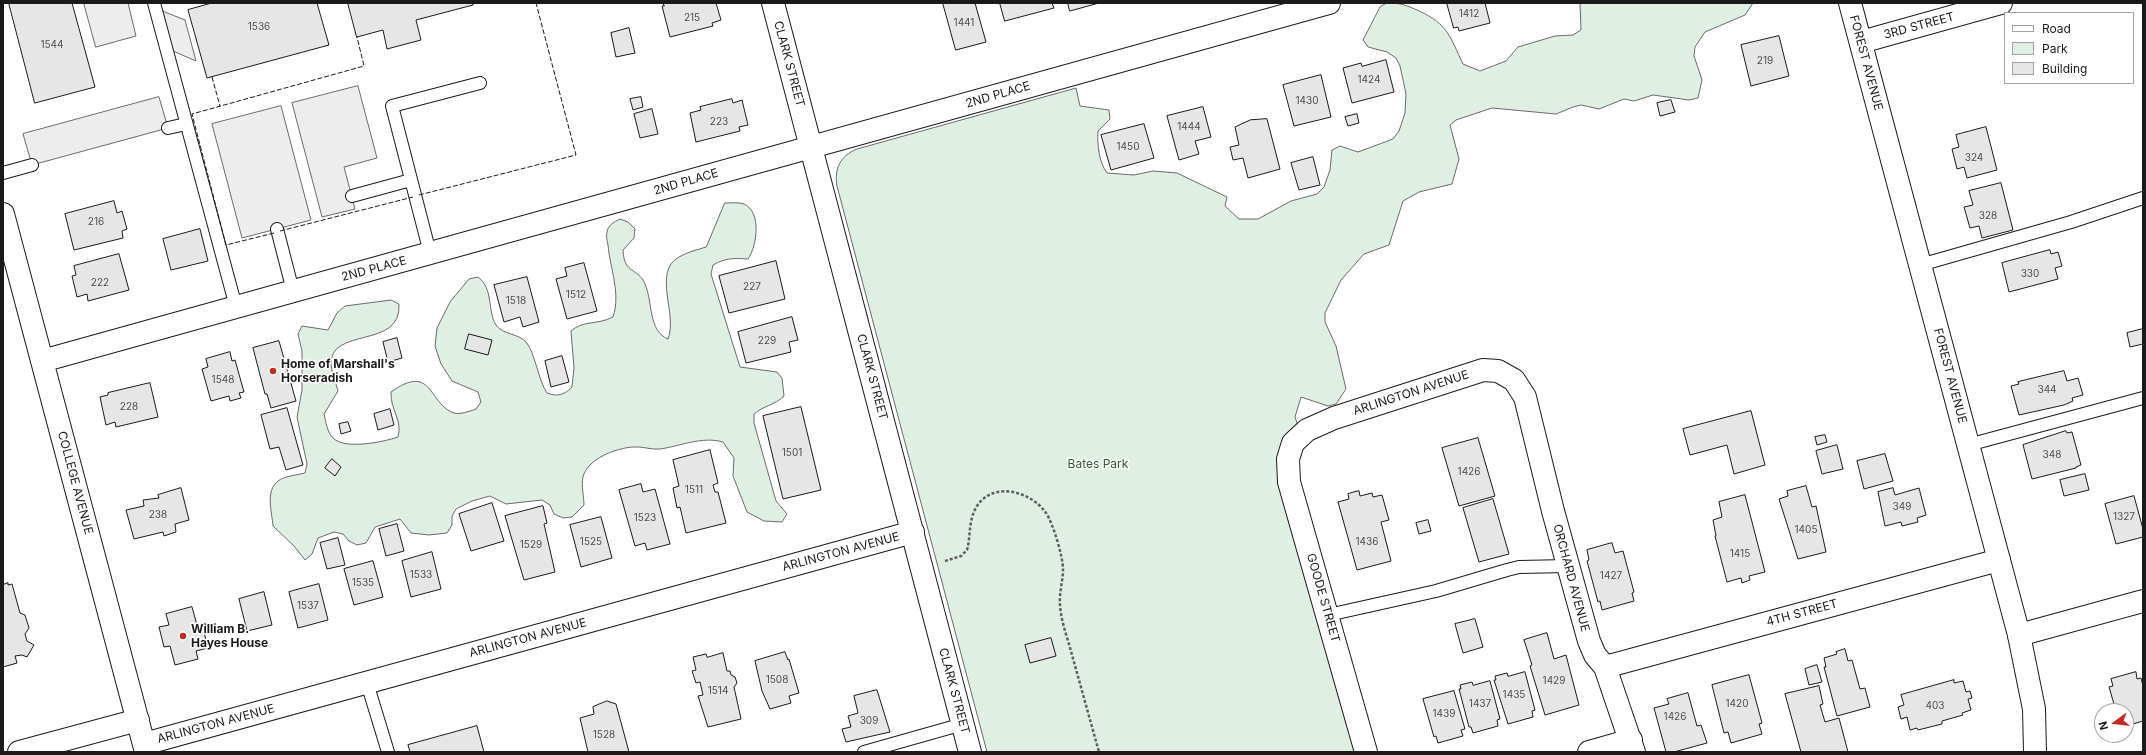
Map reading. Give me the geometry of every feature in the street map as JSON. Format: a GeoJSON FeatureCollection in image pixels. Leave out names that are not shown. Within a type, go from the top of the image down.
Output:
{"type":"FeatureCollection","features":[{"type":"Feature","properties":{"kind":"street","name":"CLARK STREET"},"geometry":{"type":"LineString","coordinates":[[773,3],[970,752]]}},
{"type":"Feature","properties":{"kind":"street","name":"2ND PLACE"},"geometry":{"type":"LineString","coordinates":[[42,361],[1329,3]]}},
{"type":"Feature","properties":{"kind":"street","name":"FOREST AVENUE"},"geometry":{"type":"LineString","coordinates":[[1850,3],[2019,635],[2034,709],[2035,752]]}},
{"type":"Feature","properties":{"kind":"street","name":"3RD STREET"},"geometry":{"type":"LineString","coordinates":[[1861,42],[2001,3]]}},
{"type":"Feature","properties":{"kind":"street","name":"COLLEGE AVENUE"},"geometry":{"type":"LineString","coordinates":[[3,214],[145,748]]}},
{"type":"Feature","properties":{"kind":"street","name":"ARLINGTON AVENUE"},"geometry":{"type":"LineString","coordinates":[[1293,443],[1307,430],[1334,418],[1483,370],[1498,371],[1514,380],[1525,397]]}},
{"type":"Feature","properties":{"kind":"street","name":"ORCHARD AVENUE"},"geometry":{"type":"LineString","coordinates":[[1525,397],[1588,641],[1595,655],[1605,667],[1632,746]]}},
{"type":"Feature","properties":{"kind":"street","name":"GOODE STREET"},"geometry":{"type":"LineString","coordinates":[[1293,443],[1288,459],[1289,482],[1366,752]]}},
{"type":"Feature","properties":{"kind":"street","name":"ARLINGTON AVENUE"},"geometry":{"type":"LineString","coordinates":[[145,748],[367,682],[912,532]]}},
{"type":"Feature","properties":{"kind":"street","name":"4TH STREET"},"geometry":{"type":"LineString","coordinates":[[1605,667],[1999,560]]}},
{"type":"Feature","properties":{"kind":"street"},"geometry":{"type":"LineString","coordinates":[[2019,635],[2143,601]]}},
{"type":"Feature","properties":{"kind":"street"},"geometry":{"type":"LineString","coordinates":[[19,752],[138,720]]}},
{"type":"Feature","properties":{"kind":"street"},"geometry":{"type":"LineString","coordinates":[[1589,752],[1632,746]]}},
{"type":"Feature","properties":{"kind":"lane"},"geometry":{"type":"LineString","coordinates":[[155,3],[236,307]]}},
{"type":"Feature","properties":{"kind":"lane"},"geometry":{"type":"LineString","coordinates":[[430,253],[392,106],[480,83]]}},
{"type":"Feature","properties":{"kind":"lane"},"geometry":{"type":"LineString","coordinates":[[168,128],[186,124]]}},
{"type":"Feature","properties":{"kind":"lane"},"geometry":{"type":"LineString","coordinates":[[3,173],[32,165]]}},
{"type":"Feature","properties":{"kind":"lane"},"geometry":{"type":"LineString","coordinates":[[352,196],[411,180]]}},
{"type":"Feature","properties":{"kind":"lane"},"geometry":{"type":"LineString","coordinates":[[1920,265],[2071,222],[2143,198]]}},
{"type":"Feature","properties":{"kind":"lane"},"geometry":{"type":"LineString","coordinates":[[277,229],[293,291]]}},
{"type":"Feature","properties":{"kind":"lane"},"geometry":{"type":"LineString","coordinates":[[1968,445],[2143,398]]}},
{"type":"Feature","properties":{"kind":"lane"},"geometry":{"type":"LineString","coordinates":[[1328,615],[1436,591],[1507,570],[1519,568],[1568,566]]}},
{"type":"Feature","properties":{"kind":"lane"},"geometry":{"type":"LineString","coordinates":[[367,682],[388,752]]}},
{"type":"Feature","properties":{"kind":"lane"},"geometry":{"type":"LineString","coordinates":[[864,752],[963,724]]}},
{"type":"Feature","properties":{"kind":"path"},"geometry":{"type":"LineString","coordinates":[[942,562],[960,556],[967,550],[971,521],[976,507],[984,498],[993,492],[1004,490],[1018,493],[1034,502],[1046,513],[1063,567],[1060,605],[1064,626],[1099,752]]}},
{"type":"Feature","properties":{"kind":"green space","name":"Bates Park"},"geometry":{"type":"Polygon","coordinates":[[[1387,3],[1396,3],[1407,6],[1429,16],[1436,21],[1447,32],[1463,64],[1480,71],[1506,61],[1518,47],[1555,36],[1573,35],[1581,30],[1580,3],[1753,3],[1745,15],[1705,32],[1695,47],[1694,56],[1702,80],[1698,98],[1689,100],[1653,95],[1634,101],[1624,99],[1599,109],[1581,105],[1556,114],[1492,108],[1456,120],[1450,125],[1459,159],[1452,184],[1419,192],[1403,201],[1389,245],[1364,254],[1341,280],[1325,313],[1325,322],[1336,346],[1346,389],[1336,404],[1328,406],[1301,397],[1295,417],[1298,426],[1286,440],[1355,752],[987,752],[837,186],[836,174],[842,159],[857,149],[1076,88],[1080,106],[1109,110],[1110,119],[1098,131],[1098,148],[1100,159],[1107,173],[1134,175],[1153,171],[1177,173],[1227,197],[1225,206],[1239,219],[1258,219],[1291,201],[1317,194],[1324,187],[1330,170],[1332,150],[1340,146],[1358,152],[1393,139],[1399,131],[1405,113],[1406,94],[1400,66],[1396,58],[1387,52],[1368,47],[1363,40],[1380,7],[1387,3]]]}},
{"type":"Feature","properties":{"kind":"green space"},"geometry":{"type":"Polygon","coordinates":[[[725,203],[744,204],[750,208],[756,221],[754,246],[748,259],[722,261],[713,265],[711,274],[740,367],[777,372],[782,378],[784,396],[754,414],[754,423],[776,501],[787,514],[782,522],[764,521],[747,512],[733,476],[734,458],[723,442],[707,440],[660,449],[636,447],[626,448],[603,456],[590,465],[586,471],[582,480],[584,505],[572,517],[563,518],[554,514],[550,505],[542,500],[506,504],[490,496],[472,501],[456,509],[452,516],[452,525],[447,533],[429,535],[411,533],[400,519],[375,527],[366,543],[357,545],[349,541],[343,534],[334,532],[318,538],[312,554],[305,560],[294,546],[273,526],[270,496],[274,485],[284,478],[305,473],[307,464],[297,417],[302,390],[302,351],[298,334],[302,326],[328,330],[337,313],[345,306],[391,300],[399,304],[397,318],[389,327],[378,333],[341,345],[333,353],[331,365],[338,391],[324,414],[331,436],[339,442],[346,444],[374,443],[398,437],[399,425],[392,404],[391,392],[405,384],[415,381],[423,383],[439,402],[454,413],[462,413],[476,409],[481,402],[478,392],[452,381],[441,364],[435,346],[437,328],[450,302],[469,279],[478,277],[483,282],[488,294],[493,319],[496,325],[503,331],[519,337],[526,342],[532,352],[541,381],[547,393],[554,395],[561,394],[572,387],[574,368],[571,331],[581,325],[602,321],[613,317],[616,299],[607,237],[610,226],[620,219],[628,222],[635,229],[634,238],[623,250],[624,258],[629,267],[639,275],[645,284],[654,323],[657,330],[668,339],[670,318],[666,283],[667,273],[671,264],[679,257],[689,252],[706,247],[725,203]]]}},
{"type":"Feature","properties":{"kind":"shaded area"},"geometry":{"type":"Polygon","coordinates":[[[84,3],[128,3],[136,36],[96,47],[84,3]]]}},
{"type":"Feature","properties":{"kind":"shaded area"},"geometry":{"type":"Polygon","coordinates":[[[155,8],[185,20],[196,61],[166,48],[155,8]]]}},
{"type":"Feature","properties":{"kind":"shaded area"},"geometry":{"type":"Polygon","coordinates":[[[358,86],[377,158],[344,167],[355,209],[322,217],[292,103],[358,86]]]}},
{"type":"Feature","properties":{"kind":"shaded area"},"geometry":{"type":"Polygon","coordinates":[[[159,97],[168,128],[32,165],[23,134],[159,97]]]}},
{"type":"Feature","properties":{"kind":"shaded area"},"geometry":{"type":"Polygon","coordinates":[[[281,106],[311,220],[242,238],[212,124],[281,106]]]}},
{"type":"Feature","properties":{"kind":"building"},"geometry":{"type":"Polygon","coordinates":[[[9,3],[72,3],[95,87],[35,103],[9,3]]]}},
{"type":"Feature","properties":{"kind":"building"},"geometry":{"type":"Polygon","coordinates":[[[212,3],[317,3],[329,45],[207,78],[188,10],[212,3]]]}},
{"type":"Feature","properties":{"kind":"building"},"geometry":{"type":"Polygon","coordinates":[[[348,3],[473,3],[473,5],[416,20],[421,40],[387,49],[383,30],[357,37],[348,3]]]}},
{"type":"Feature","properties":{"kind":"building"},"geometry":{"type":"Polygon","coordinates":[[[663,3],[716,3],[721,20],[712,23],[713,26],[670,37],[662,6],[664,6],[663,3]]]}},
{"type":"Feature","properties":{"kind":"building"},"geometry":{"type":"Polygon","coordinates":[[[943,3],[975,3],[986,42],[956,50],[943,3]]]}},
{"type":"Feature","properties":{"kind":"building"},"geometry":{"type":"Polygon","coordinates":[[[1000,3],[1052,3],[1054,8],[1005,21],[1000,3]]]}},
{"type":"Feature","properties":{"kind":"building"},"geometry":{"type":"Polygon","coordinates":[[[1068,3],[1099,3],[1070,11],[1068,3]]]}},
{"type":"Feature","properties":{"kind":"building"},"geometry":{"type":"Polygon","coordinates":[[[1447,3],[1485,3],[1490,23],[1459,31],[1458,27],[1454,28],[1447,3]]]}},
{"type":"Feature","properties":{"kind":"building"},"geometry":{"type":"Polygon","coordinates":[[[629,28],[635,53],[616,57],[611,33],[629,28]]]}},
{"type":"Feature","properties":{"kind":"building"},"geometry":{"type":"Polygon","coordinates":[[[1779,36],[1789,76],[1751,86],[1741,45],[1779,36]]]}},
{"type":"Feature","properties":{"kind":"building"},"geometry":{"type":"Polygon","coordinates":[[[1386,60],[1394,92],[1352,103],[1343,68],[1361,63],[1362,66],[1386,60]]]}},
{"type":"Feature","properties":{"kind":"building"},"geometry":{"type":"Polygon","coordinates":[[[1321,75],[1331,117],[1294,126],[1283,85],[1321,75]]]}},
{"type":"Feature","properties":{"kind":"building"},"geometry":{"type":"Polygon","coordinates":[[[641,97],[643,107],[633,110],[630,99],[641,97]]]}},
{"type":"Feature","properties":{"kind":"building"},"geometry":{"type":"Polygon","coordinates":[[[732,99],[733,103],[742,100],[748,125],[739,127],[740,131],[696,142],[690,113],[701,110],[700,107],[732,99]]]}},
{"type":"Feature","properties":{"kind":"building"},"geometry":{"type":"Polygon","coordinates":[[[1671,100],[1675,112],[1660,116],[1657,103],[1671,100]]]}},
{"type":"Feature","properties":{"kind":"building"},"geometry":{"type":"Polygon","coordinates":[[[1203,107],[1211,137],[1195,141],[1199,154],[1179,160],[1167,116],[1203,107]]]}},
{"type":"Feature","properties":{"kind":"building"},"geometry":{"type":"Polygon","coordinates":[[[652,109],[658,134],[640,138],[634,114],[652,109]]]}},
{"type":"Feature","properties":{"kind":"building"},"geometry":{"type":"Polygon","coordinates":[[[1357,114],[1359,123],[1348,126],[1345,117],[1357,114]]]}},
{"type":"Feature","properties":{"kind":"building"},"geometry":{"type":"Polygon","coordinates":[[[1267,119],[1280,169],[1248,178],[1243,158],[1233,160],[1230,147],[1239,145],[1235,127],[1250,120],[1267,119]]]}},
{"type":"Feature","properties":{"kind":"building"},"geometry":{"type":"Polygon","coordinates":[[[1144,124],[1154,158],[1111,170],[1101,135],[1144,124]]]}},
{"type":"Feature","properties":{"kind":"building"},"geometry":{"type":"Polygon","coordinates":[[[1986,127],[1997,170],[1967,178],[1964,167],[1957,169],[1952,149],[1959,147],[1956,135],[1986,127]]]}},
{"type":"Feature","properties":{"kind":"building"},"geometry":{"type":"Polygon","coordinates":[[[1313,157],[1320,185],[1299,190],[1291,163],[1313,157]]]}},
{"type":"Feature","properties":{"kind":"building"},"geometry":{"type":"Polygon","coordinates":[[[2001,183],[2013,230],[1982,238],[1979,226],[1970,228],[1964,207],[1973,205],[1969,191],[2001,183]]]}},
{"type":"Feature","properties":{"kind":"building"},"geometry":{"type":"Polygon","coordinates":[[[114,201],[117,213],[122,211],[127,229],[122,231],[123,238],[74,250],[65,214],[114,201]]]}},
{"type":"Feature","properties":{"kind":"building"},"geometry":{"type":"Polygon","coordinates":[[[200,229],[208,261],[171,270],[163,239],[200,229]]]}},
{"type":"Feature","properties":{"kind":"building"},"geometry":{"type":"Polygon","coordinates":[[[2050,250],[2051,254],[2058,252],[2062,266],[2055,268],[2058,279],[2009,292],[2002,263],[2050,250]]]}},
{"type":"Feature","properties":{"kind":"building"},"geometry":{"type":"Polygon","coordinates":[[[119,254],[129,290],[88,301],[87,294],[77,297],[72,276],[76,275],[74,266],[119,254]]]}},
{"type":"Feature","properties":{"kind":"building"},"geometry":{"type":"Polygon","coordinates":[[[776,261],[785,299],[729,313],[719,276],[776,261]]]}},
{"type":"Feature","properties":{"kind":"building"},"geometry":{"type":"Polygon","coordinates":[[[584,263],[597,311],[567,319],[556,279],[567,276],[565,268],[584,263]]]}},
{"type":"Feature","properties":{"kind":"building"},"geometry":{"type":"Polygon","coordinates":[[[527,277],[539,322],[523,327],[520,317],[504,322],[494,285],[527,277]]]}},
{"type":"Feature","properties":{"kind":"building"},"geometry":{"type":"Polygon","coordinates":[[[792,317],[798,340],[789,342],[791,352],[746,363],[738,332],[792,317]]]}},
{"type":"Feature","properties":{"kind":"building"},"geometry":{"type":"Polygon","coordinates":[[[2143,329],[2143,344],[2130,347],[2127,333],[2143,329]]]}},
{"type":"Feature","properties":{"kind":"building"},"geometry":{"type":"Polygon","coordinates":[[[469,334],[492,340],[488,355],[465,349],[469,334]]]}},
{"type":"Feature","properties":{"kind":"building"},"geometry":{"type":"Polygon","coordinates":[[[397,338],[402,358],[388,362],[383,342],[397,338]]]}},
{"type":"Feature","properties":{"kind":"building","name":"Home of Marshall's Horseradish"},"geometry":{"type":"Polygon","coordinates":[[[279,341],[296,401],[271,408],[267,394],[265,394],[253,348],[279,341]]]}},
{"type":"Feature","properties":{"kind":"building"},"geometry":{"type":"Polygon","coordinates":[[[230,352],[232,361],[235,360],[244,392],[239,393],[241,398],[230,401],[229,396],[211,401],[202,369],[208,367],[206,359],[230,352]]]}},
{"type":"Feature","properties":{"kind":"building"},"geometry":{"type":"Polygon","coordinates":[[[562,356],[569,382],[551,387],[545,361],[562,356]]]}},
{"type":"Feature","properties":{"kind":"building"},"geometry":{"type":"Polygon","coordinates":[[[2064,371],[2067,381],[2078,378],[2083,395],[2072,398],[2073,401],[2064,405],[2019,415],[2011,386],[2019,384],[2018,382],[2064,371]]]}},
{"type":"Feature","properties":{"kind":"building"},"geometry":{"type":"Polygon","coordinates":[[[150,383],[158,417],[116,427],[115,422],[106,425],[100,397],[108,395],[108,393],[150,383]]]}},
{"type":"Feature","properties":{"kind":"building"},"geometry":{"type":"Polygon","coordinates":[[[801,407],[821,490],[783,499],[763,416],[801,407]]]}},
{"type":"Feature","properties":{"kind":"building"},"geometry":{"type":"Polygon","coordinates":[[[287,408],[303,465],[286,470],[279,447],[270,449],[261,415],[287,408]]]}},
{"type":"Feature","properties":{"kind":"building"},"geometry":{"type":"Polygon","coordinates":[[[390,409],[394,425],[378,430],[374,414],[390,409]]]}},
{"type":"Feature","properties":{"kind":"building"},"geometry":{"type":"Polygon","coordinates":[[[1751,411],[1765,465],[1734,474],[1727,445],[1690,455],[1683,429],[1751,411]]]}},
{"type":"Feature","properties":{"kind":"building"},"geometry":{"type":"Polygon","coordinates":[[[348,422],[351,431],[341,434],[339,424],[348,422]]]}},
{"type":"Feature","properties":{"kind":"building"},"geometry":{"type":"Polygon","coordinates":[[[2066,431],[2067,433],[2072,432],[2081,465],[2076,468],[2032,479],[2023,445],[2066,431]]]}},
{"type":"Feature","properties":{"kind":"building"},"geometry":{"type":"Polygon","coordinates":[[[1825,435],[1827,442],[1817,445],[1815,437],[1825,435]]]}},
{"type":"Feature","properties":{"kind":"building"},"geometry":{"type":"Polygon","coordinates":[[[1478,438],[1495,496],[1459,506],[1442,448],[1478,438]]]}},
{"type":"Feature","properties":{"kind":"building"},"geometry":{"type":"Polygon","coordinates":[[[1837,445],[1843,469],[1822,474],[1816,451],[1837,445]]]}},
{"type":"Feature","properties":{"kind":"building"},"geometry":{"type":"Polygon","coordinates":[[[710,450],[718,483],[713,485],[715,492],[718,492],[726,523],[686,533],[680,507],[677,508],[673,488],[679,486],[673,460],[710,450]]]}},
{"type":"Feature","properties":{"kind":"building"},"geometry":{"type":"Polygon","coordinates":[[[1885,454],[1893,481],[1864,489],[1857,461],[1885,454]]]}},
{"type":"Feature","properties":{"kind":"building"},"geometry":{"type":"Polygon","coordinates":[[[332,459],[341,467],[335,476],[325,468],[332,459]]]}},
{"type":"Feature","properties":{"kind":"building"},"geometry":{"type":"Polygon","coordinates":[[[2085,474],[2089,490],[2064,496],[2060,480],[2085,474]]]}},
{"type":"Feature","properties":{"kind":"building"},"geometry":{"type":"Polygon","coordinates":[[[641,484],[643,492],[655,489],[670,544],[647,550],[645,543],[635,546],[619,490],[641,484]]]}},
{"type":"Feature","properties":{"kind":"building"},"geometry":{"type":"Polygon","coordinates":[[[1806,486],[1812,507],[1816,506],[1826,552],[1798,559],[1779,499],[1788,496],[1787,491],[1806,486]]]}},
{"type":"Feature","properties":{"kind":"building"},"geometry":{"type":"Polygon","coordinates":[[[181,488],[189,520],[175,524],[176,532],[164,536],[163,532],[134,539],[126,510],[144,506],[143,500],[159,498],[158,495],[181,488]]]}},
{"type":"Feature","properties":{"kind":"building"},"geometry":{"type":"Polygon","coordinates":[[[1893,488],[1895,495],[1919,488],[1926,515],[1917,518],[1918,522],[1902,526],[1901,522],[1885,526],[1878,492],[1893,488]]]}},
{"type":"Feature","properties":{"kind":"building"},"geometry":{"type":"Polygon","coordinates":[[[1359,491],[1360,496],[1372,493],[1373,497],[1382,495],[1389,520],[1381,522],[1391,561],[1357,570],[1338,502],[1349,499],[1348,494],[1359,491]]]}},
{"type":"Feature","properties":{"kind":"building"},"geometry":{"type":"Polygon","coordinates":[[[1745,495],[1765,572],[1749,576],[1750,580],[1742,583],[1741,578],[1727,582],[1715,536],[1713,520],[1722,517],[1719,502],[1745,495]]]}},
{"type":"Feature","properties":{"kind":"building"},"geometry":{"type":"Polygon","coordinates":[[[2134,496],[2143,529],[2143,537],[2116,544],[2105,504],[2134,496]]]}},
{"type":"Feature","properties":{"kind":"building"},"geometry":{"type":"Polygon","coordinates":[[[1493,499],[1509,554],[1479,562],[1463,508],[1493,499]]]}},
{"type":"Feature","properties":{"kind":"building"},"geometry":{"type":"Polygon","coordinates":[[[492,503],[504,541],[471,551],[459,514],[492,503]]]}},
{"type":"Feature","properties":{"kind":"building"},"geometry":{"type":"Polygon","coordinates":[[[543,506],[547,523],[544,524],[555,572],[524,580],[505,516],[543,506]]]}},
{"type":"Feature","properties":{"kind":"building"},"geometry":{"type":"Polygon","coordinates":[[[601,517],[612,558],[581,567],[570,525],[601,517]]]}},
{"type":"Feature","properties":{"kind":"building"},"geometry":{"type":"Polygon","coordinates":[[[1428,520],[1431,531],[1419,534],[1416,523],[1428,520]]]}},
{"type":"Feature","properties":{"kind":"building"},"geometry":{"type":"Polygon","coordinates":[[[397,524],[404,551],[386,556],[379,529],[397,524]]]}},
{"type":"Feature","properties":{"kind":"building"},"geometry":{"type":"Polygon","coordinates":[[[338,538],[345,565],[327,569],[320,543],[338,538]]]}},
{"type":"Feature","properties":{"kind":"building"},"geometry":{"type":"Polygon","coordinates":[[[1612,543],[1615,553],[1623,551],[1634,592],[1632,593],[1634,601],[1602,610],[1600,601],[1598,602],[1587,561],[1589,560],[1587,550],[1612,543]]]}},
{"type":"Feature","properties":{"kind":"building"},"geometry":{"type":"Polygon","coordinates":[[[432,552],[441,589],[411,597],[402,561],[432,552]]]}},
{"type":"Feature","properties":{"kind":"building"},"geometry":{"type":"Polygon","coordinates":[[[373,561],[383,597],[354,605],[344,569],[373,561]]]}},
{"type":"Feature","properties":{"kind":"building"},"geometry":{"type":"Polygon","coordinates":[[[8,583],[8,585],[12,584],[20,613],[25,615],[29,628],[25,634],[27,641],[34,645],[27,657],[22,655],[15,656],[17,663],[3,667],[3,585],[8,583]]]}},
{"type":"Feature","properties":{"kind":"building"},"geometry":{"type":"Polygon","coordinates":[[[319,584],[328,620],[298,628],[289,592],[319,584]]]}},
{"type":"Feature","properties":{"kind":"building"},"geometry":{"type":"Polygon","coordinates":[[[264,592],[272,625],[247,631],[239,599],[264,592]]]}},
{"type":"Feature","properties":{"kind":"building","name":"William B. Hayes House"},"geometry":{"type":"Polygon","coordinates":[[[192,607],[197,625],[202,624],[208,648],[196,651],[198,659],[175,665],[170,646],[164,647],[159,627],[169,625],[166,614],[192,607]]]}},
{"type":"Feature","properties":{"kind":"building"},"geometry":{"type":"Polygon","coordinates":[[[1475,619],[1483,647],[1463,653],[1455,624],[1475,619]]]}},
{"type":"Feature","properties":{"kind":"building"},"geometry":{"type":"Polygon","coordinates":[[[1547,633],[1554,659],[1566,655],[1579,705],[1545,715],[1530,666],[1532,665],[1524,640],[1547,633]]]}},
{"type":"Feature","properties":{"kind":"building"},"geometry":{"type":"Polygon","coordinates":[[[1051,638],[1056,656],[1030,663],[1025,645],[1051,638]]]}},
{"type":"Feature","properties":{"kind":"building"},"geometry":{"type":"Polygon","coordinates":[[[1845,649],[1848,661],[1852,660],[1860,689],[1865,688],[1870,707],[1837,716],[1824,667],[1826,667],[1824,658],[1837,654],[1836,652],[1845,649]]]}},
{"type":"Feature","properties":{"kind":"building"},"geometry":{"type":"Polygon","coordinates":[[[785,652],[788,660],[789,659],[799,693],[789,696],[791,703],[770,709],[762,691],[755,661],[785,652]]]}},
{"type":"Feature","properties":{"kind":"building"},"geometry":{"type":"Polygon","coordinates":[[[723,653],[727,671],[730,671],[731,675],[735,677],[737,683],[734,687],[741,719],[708,727],[698,696],[703,695],[700,682],[696,683],[692,671],[696,670],[693,657],[706,654],[707,657],[723,653]]]}},
{"type":"Feature","properties":{"kind":"building"},"geometry":{"type":"Polygon","coordinates":[[[1817,665],[1822,682],[1809,685],[1805,669],[1817,665]]]}},
{"type":"Feature","properties":{"kind":"building"},"geometry":{"type":"Polygon","coordinates":[[[1525,672],[1535,710],[1532,711],[1533,717],[1508,724],[1494,680],[1496,680],[1495,676],[1507,673],[1508,676],[1525,672]]]}},
{"type":"Feature","properties":{"kind":"building"},"geometry":{"type":"Polygon","coordinates":[[[2136,672],[2137,679],[2141,678],[2143,686],[2143,721],[2134,724],[2134,703],[2114,703],[2109,687],[2113,686],[2111,679],[2136,672]]]}},
{"type":"Feature","properties":{"kind":"building"},"geometry":{"type":"Polygon","coordinates":[[[1749,675],[1762,723],[1759,724],[1762,734],[1731,743],[1728,732],[1724,733],[1712,685],[1749,675]]]}},
{"type":"Feature","properties":{"kind":"building"},"geometry":{"type":"Polygon","coordinates":[[[1954,680],[1954,683],[1963,681],[1966,692],[1970,691],[1972,698],[1968,699],[1971,710],[1962,713],[1963,715],[1942,721],[1942,724],[1918,730],[1917,728],[1910,730],[1907,717],[1901,719],[1898,707],[1904,705],[1901,695],[1954,680]]]}},
{"type":"Feature","properties":{"kind":"building"},"geometry":{"type":"Polygon","coordinates":[[[1490,681],[1500,719],[1497,720],[1498,726],[1473,733],[1471,727],[1469,727],[1459,689],[1461,689],[1460,685],[1472,682],[1473,685],[1490,681]]]}},
{"type":"Feature","properties":{"kind":"building"},"geometry":{"type":"Polygon","coordinates":[[[1819,686],[1823,704],[1820,705],[1825,722],[1839,718],[1848,752],[1801,752],[1785,694],[1819,686]]]}},
{"type":"Feature","properties":{"kind":"building"},"geometry":{"type":"Polygon","coordinates":[[[877,690],[890,732],[846,742],[842,729],[851,727],[848,716],[858,713],[854,696],[877,690]]]}},
{"type":"Feature","properties":{"kind":"building"},"geometry":{"type":"Polygon","coordinates":[[[1454,691],[1465,729],[1461,730],[1463,736],[1438,743],[1436,736],[1434,737],[1423,699],[1454,691]]]}},
{"type":"Feature","properties":{"kind":"building"},"geometry":{"type":"Polygon","coordinates":[[[1688,693],[1697,726],[1701,725],[1707,743],[1674,752],[1666,752],[1654,708],[1669,704],[1667,699],[1688,693]]]}},
{"type":"Feature","properties":{"kind":"building"},"geometry":{"type":"Polygon","coordinates":[[[607,701],[616,704],[629,752],[588,752],[580,718],[594,714],[593,707],[607,701]]]}},
{"type":"Feature","properties":{"kind":"building"},"geometry":{"type":"Polygon","coordinates":[[[477,726],[484,752],[410,752],[408,745],[477,726]]]}},
{"type":"Feature","properties":{"kind":"fence"},"geometry":{"type":"LineString","coordinates":[[419,195],[576,155],[536,3]]}},
{"type":"Feature","properties":{"kind":"fence"},"geometry":{"type":"LineString","coordinates":[[274,233],[226,245],[192,114],[364,66],[357,37]]}},
{"type":"Feature","properties":{"kind":"fence"},"geometry":{"type":"LineString","coordinates":[[212,77],[220,106]]}},
{"type":"Feature","properties":{"kind":"fence"},"geometry":{"type":"LineString","coordinates":[[280,231],[413,197]]}},
{"type":"Feature","properties":{"kind":"place","name":"Home of Marshall's Horseradish"},"geometry":{"type":"Point","coordinates":[273,371]}},
{"type":"Feature","properties":{"kind":"place","name":"William B. Hayes House"},"geometry":{"type":"Point","coordinates":[183,636]}}]}
